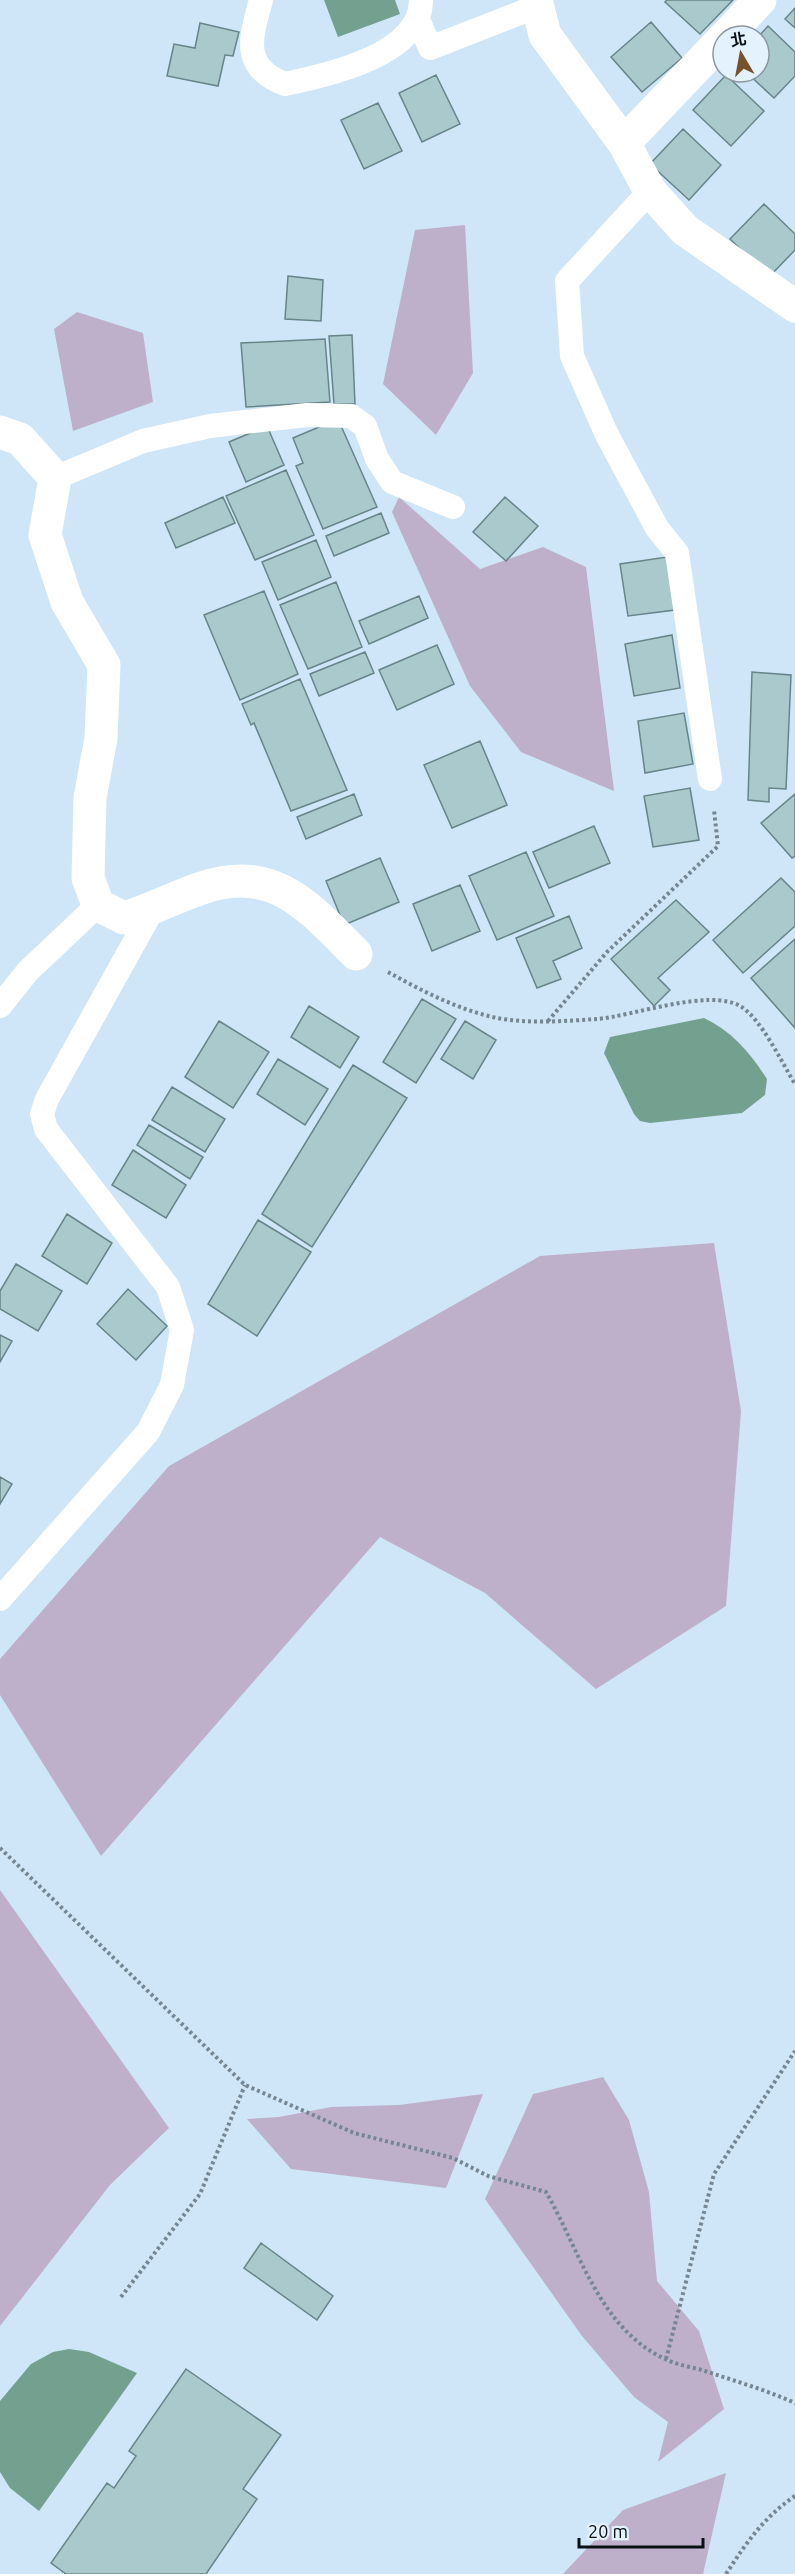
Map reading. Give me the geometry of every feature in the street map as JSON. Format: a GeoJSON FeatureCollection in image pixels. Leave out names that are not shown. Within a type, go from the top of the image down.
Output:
{"type":"FeatureCollection","features":[{"type":"Feature","properties":{"kind":"street"},"geometry":{"type":"LineString","coordinates":[[737,24],[760,0]]}},
{"type":"Feature","properties":{"kind":"street"},"geometry":{"type":"LineString","coordinates":[[537,3],[545,35],[624,143],[650,191],[685,230],[795,306]]}},
{"type":"Feature","properties":{"kind":"street"},"geometry":{"type":"LineString","coordinates":[[624,143],[711,52]]}},
{"type":"Feature","properties":{"kind":"street"},"geometry":{"type":"LineString","coordinates":[[0,432],[20,439],[55,478],[45,535],[67,602],[104,665],[100,738],[89,809],[88,878],[98,905],[124,918],[153,909],[203,887],[255,880],[302,901],[357,954]]}},
{"type":"Feature","properties":{"kind":"lane"},"geometry":{"type":"LineString","coordinates":[[261,0],[251,37],[252,51],[264,73],[285,84],[340,72],[404,39],[419,9]]}},
{"type":"Feature","properties":{"kind":"lane"},"geometry":{"type":"LineString","coordinates":[[419,9],[430,48],[537,3]]}},
{"type":"Feature","properties":{"kind":"lane"},"geometry":{"type":"LineString","coordinates":[[650,191],[567,280],[572,356],[607,435],[657,528],[678,553],[710,779]]}},
{"type":"Feature","properties":{"kind":"lane"},"geometry":{"type":"LineString","coordinates":[[55,478],[144,441],[210,426],[307,415],[351,416],[365,426],[377,459],[392,482],[453,507]]}},
{"type":"Feature","properties":{"kind":"lane"},"geometry":{"type":"LineString","coordinates":[[0,1006],[28,971],[98,905]]}},
{"type":"Feature","properties":{"kind":"lane"},"geometry":{"type":"LineString","coordinates":[[0,1599],[148,1432],[172,1385],[179,1358],[182,1330],[168,1287],[46,1129],[42,1114],[47,1099],[153,909]]}},
{"type":"Feature","properties":{"kind":"path"},"geometry":{"type":"LineString","coordinates":[[548,1021],[607,952],[718,846],[710,779]]}},
{"type":"Feature","properties":{"kind":"path"},"geometry":{"type":"LineString","coordinates":[[357,954],[424,993],[497,1018],[548,1021],[600,1018],[681,1003],[729,1002],[750,1013],[795,1084]]}},
{"type":"Feature","properties":{"kind":"path"},"geometry":{"type":"LineString","coordinates":[[0,1848],[245,2085],[354,2133],[453,2158],[488,2176],[546,2192],[566,2226],[600,2300],[635,2340],[666,2359],[766,2390],[795,2403]]}},
{"type":"Feature","properties":{"kind":"path"},"geometry":{"type":"LineString","coordinates":[[666,2359],[714,2174],[795,2051]]}},
{"type":"Feature","properties":{"kind":"path"},"geometry":{"type":"LineString","coordinates":[[121,2297],[200,2194],[245,2085]]}},
{"type":"Feature","properties":{"kind":"path"},"geometry":{"type":"LineString","coordinates":[[726,2574],[753,2532],[778,2508],[795,2496]]}},
{"type":"Feature","properties":{"kind":"shaded area"},"geometry":{"type":"Polygon","coordinates":[[[324,0],[395,0],[400,14],[338,37],[324,0]]]}},
{"type":"Feature","properties":{"kind":"shaded area"},"geometry":{"type":"Polygon","coordinates":[[[465,225],[473,373],[436,435],[383,384],[415,230],[465,225]]]}},
{"type":"Feature","properties":{"kind":"shaded area"},"geometry":{"type":"Polygon","coordinates":[[[77,312],[143,333],[153,402],[73,431],[54,329],[77,312]]]}},
{"type":"Feature","properties":{"kind":"shaded area"},"geometry":{"type":"Polygon","coordinates":[[[399,497],[480,569],[543,547],[586,567],[614,791],[521,752],[470,686],[392,512],[399,497]]]}},
{"type":"Feature","properties":{"kind":"shaded area"},"geometry":{"type":"Polygon","coordinates":[[[704,1018],[732,1036],[754,1061],[767,1079],[765,1095],[742,1113],[650,1123],[640,1121],[634,1114],[604,1053],[610,1037],[704,1018]]]}},
{"type":"Feature","properties":{"kind":"shaded area"},"geometry":{"type":"Polygon","coordinates":[[[714,1243],[741,1411],[726,1606],[596,1689],[485,1593],[380,1537],[101,1856],[0,1695],[0,1659],[169,1466],[540,1256],[714,1243]]]}},
{"type":"Feature","properties":{"kind":"shaded area"},"geometry":{"type":"Polygon","coordinates":[[[0,1890],[169,2128],[110,2185],[0,2326],[0,1890]]]}},
{"type":"Feature","properties":{"kind":"shaded area"},"geometry":{"type":"Polygon","coordinates":[[[603,2077],[629,2120],[649,2192],[657,2281],[699,2331],[724,2409],[658,2462],[668,2422],[634,2397],[582,2336],[485,2199],[533,2094],[603,2077]]]}},
{"type":"Feature","properties":{"kind":"shaded area"},"geometry":{"type":"Polygon","coordinates":[[[483,2094],[446,2188],[291,2169],[247,2119],[279,2117],[331,2107],[399,2105],[483,2094]]]}},
{"type":"Feature","properties":{"kind":"shaded area"},"geometry":{"type":"Polygon","coordinates":[[[69,2349],[89,2352],[137,2373],[39,2511],[10,2488],[0,2472],[0,2401],[31,2364],[53,2352],[69,2349]]]}},
{"type":"Feature","properties":{"kind":"shaded area"},"geometry":{"type":"Polygon","coordinates":[[[726,2473],[703,2574],[563,2574],[623,2510],[726,2473]]]}},
{"type":"Feature","properties":{"kind":"building"},"geometry":{"type":"Polygon","coordinates":[[[667,0],[733,0],[700,34],[665,2],[667,0]]]}},
{"type":"Feature","properties":{"kind":"building"},"geometry":{"type":"Polygon","coordinates":[[[795,8],[795,28],[785,19],[795,8]]]}},
{"type":"Feature","properties":{"kind":"building"},"geometry":{"type":"Polygon","coordinates":[[[651,22],[682,58],[642,92],[611,57],[651,22]]]}},
{"type":"Feature","properties":{"kind":"building"},"geometry":{"type":"Polygon","coordinates":[[[200,23],[239,32],[233,56],[225,55],[218,86],[167,76],[174,44],[195,48],[200,23]]]}},
{"type":"Feature","properties":{"kind":"building"},"geometry":{"type":"Polygon","coordinates":[[[771,29],[795,52],[795,76],[774,98],[759,84],[771,84],[771,29]]]}},
{"type":"Feature","properties":{"kind":"building"},"geometry":{"type":"Polygon","coordinates":[[[436,75],[460,124],[422,142],[399,93],[436,75]]]}},
{"type":"Feature","properties":{"kind":"building"},"geometry":{"type":"Polygon","coordinates":[[[718,84],[736,84],[764,111],[731,146],[693,110],[718,84]]]}},
{"type":"Feature","properties":{"kind":"building"},"geometry":{"type":"Polygon","coordinates":[[[378,103],[402,151],[364,169],[341,120],[378,103]]]}},
{"type":"Feature","properties":{"kind":"building"},"geometry":{"type":"Polygon","coordinates":[[[683,129],[721,165],[689,200],[650,164],[683,129]]]}},
{"type":"Feature","properties":{"kind":"building"},"geometry":{"type":"Polygon","coordinates":[[[764,204],[795,234],[795,250],[769,277],[730,239],[764,204]]]}},
{"type":"Feature","properties":{"kind":"building"},"geometry":{"type":"Polygon","coordinates":[[[288,276],[323,280],[321,321],[285,319],[288,276]]]}},
{"type":"Feature","properties":{"kind":"building"},"geometry":{"type":"Polygon","coordinates":[[[352,335],[355,404],[334,404],[329,336],[352,335]]]}},
{"type":"Feature","properties":{"kind":"building"},"geometry":{"type":"Polygon","coordinates":[[[325,339],[330,402],[246,407],[241,343],[325,339]]]}},
{"type":"Feature","properties":{"kind":"building"},"geometry":{"type":"Polygon","coordinates":[[[338,419],[377,507],[323,529],[296,466],[303,463],[293,438],[338,419]]]}},
{"type":"Feature","properties":{"kind":"building"},"geometry":{"type":"Polygon","coordinates":[[[267,426],[284,465],[246,482],[229,442],[267,426]]]}},
{"type":"Feature","properties":{"kind":"building"},"geometry":{"type":"Polygon","coordinates":[[[286,470],[314,535],[255,560],[226,496],[286,470]]]}},
{"type":"Feature","properties":{"kind":"building"},"geometry":{"type":"Polygon","coordinates":[[[223,497],[235,523],[176,548],[165,523],[223,497]]]}},
{"type":"Feature","properties":{"kind":"building"},"geometry":{"type":"Polygon","coordinates":[[[505,497],[538,526],[506,561],[473,532],[505,497]]]}},
{"type":"Feature","properties":{"kind":"building"},"geometry":{"type":"Polygon","coordinates":[[[381,513],[389,533],[334,556],[326,536],[381,513]]]}},
{"type":"Feature","properties":{"kind":"building"},"geometry":{"type":"Polygon","coordinates":[[[316,540],[331,577],[278,600],[262,562],[316,540]]]}},
{"type":"Feature","properties":{"kind":"building"},"geometry":{"type":"Polygon","coordinates":[[[667,557],[675,610],[628,616],[620,564],[667,557]]]}},
{"type":"Feature","properties":{"kind":"building"},"geometry":{"type":"Polygon","coordinates":[[[336,582],[362,647],[308,669],[280,605],[336,582]]]}},
{"type":"Feature","properties":{"kind":"building"},"geometry":{"type":"Polygon","coordinates":[[[264,591],[298,674],[240,700],[204,615],[264,591]]]}},
{"type":"Feature","properties":{"kind":"building"},"geometry":{"type":"Polygon","coordinates":[[[419,596],[428,618],[369,644],[359,621],[419,596]]]}},
{"type":"Feature","properties":{"kind":"building"},"geometry":{"type":"Polygon","coordinates":[[[672,635],[680,688],[634,696],[625,644],[672,635]]]}},
{"type":"Feature","properties":{"kind":"building"},"geometry":{"type":"Polygon","coordinates":[[[437,645],[454,684],[397,710],[379,670],[437,645]]]}},
{"type":"Feature","properties":{"kind":"building"},"geometry":{"type":"Polygon","coordinates":[[[365,652],[374,673],[319,696],[310,674],[365,652]]]}},
{"type":"Feature","properties":{"kind":"building"},"geometry":{"type":"Polygon","coordinates":[[[752,672],[791,675],[786,789],[769,788],[769,802],[748,800],[752,672]]]}},
{"type":"Feature","properties":{"kind":"building"},"geometry":{"type":"Polygon","coordinates":[[[300,679],[347,790],[291,811],[254,723],[251,725],[242,704],[300,679]]]}},
{"type":"Feature","properties":{"kind":"building"},"geometry":{"type":"Polygon","coordinates":[[[684,713],[693,764],[645,773],[638,721],[684,713]]]}},
{"type":"Feature","properties":{"kind":"building"},"geometry":{"type":"Polygon","coordinates":[[[480,741],[507,805],[452,828],[424,765],[480,741]]]}},
{"type":"Feature","properties":{"kind":"building"},"geometry":{"type":"Polygon","coordinates":[[[690,788],[699,840],[653,847],[644,796],[690,788]]]}},
{"type":"Feature","properties":{"kind":"building"},"geometry":{"type":"Polygon","coordinates":[[[354,794],[362,815],[306,839],[297,817],[354,794]]]}},
{"type":"Feature","properties":{"kind":"building"},"geometry":{"type":"Polygon","coordinates":[[[795,794],[795,856],[792,858],[761,823],[795,794]]]}},
{"type":"Feature","properties":{"kind":"building"},"geometry":{"type":"Polygon","coordinates":[[[594,826],[610,863],[549,888],[533,852],[594,826]]]}},
{"type":"Feature","properties":{"kind":"building"},"geometry":{"type":"Polygon","coordinates":[[[526,852],[554,916],[497,940],[469,876],[526,852]]]}},
{"type":"Feature","properties":{"kind":"building"},"geometry":{"type":"Polygon","coordinates":[[[380,858],[399,902],[344,925],[326,881],[380,858]]]}},
{"type":"Feature","properties":{"kind":"building"},"geometry":{"type":"Polygon","coordinates":[[[781,878],[795,892],[795,926],[743,973],[713,940],[781,878]]]}},
{"type":"Feature","properties":{"kind":"building"},"geometry":{"type":"Polygon","coordinates":[[[460,885],[480,931],[432,951],[413,904],[460,885]]]}},
{"type":"Feature","properties":{"kind":"building"},"geometry":{"type":"Polygon","coordinates":[[[676,900],[709,932],[658,978],[670,990],[654,1006],[611,959],[676,900]]]}},
{"type":"Feature","properties":{"kind":"building"},"geometry":{"type":"Polygon","coordinates":[[[569,916],[582,948],[553,961],[561,979],[537,988],[516,938],[569,916]]]}},
{"type":"Feature","properties":{"kind":"building"},"geometry":{"type":"Polygon","coordinates":[[[795,939],[795,1028],[751,978],[795,939]]]}},
{"type":"Feature","properties":{"kind":"building"},"geometry":{"type":"Polygon","coordinates":[[[422,999],[456,1019],[416,1083],[383,1062],[422,999]]]}},
{"type":"Feature","properties":{"kind":"building"},"geometry":{"type":"Polygon","coordinates":[[[309,1006],[359,1037],[340,1068],[291,1037],[309,1006]]]}},
{"type":"Feature","properties":{"kind":"building"},"geometry":{"type":"Polygon","coordinates":[[[219,1021],[269,1052],[233,1108],[185,1077],[219,1021]]]}},
{"type":"Feature","properties":{"kind":"building"},"geometry":{"type":"Polygon","coordinates":[[[465,1021],[496,1040],[473,1079],[441,1059],[465,1021]]]}},
{"type":"Feature","properties":{"kind":"building"},"geometry":{"type":"Polygon","coordinates":[[[278,1059],[328,1089],[305,1125],[257,1094],[278,1059]]]}},
{"type":"Feature","properties":{"kind":"building"},"geometry":{"type":"Polygon","coordinates":[[[353,1065],[407,1098],[312,1247],[262,1214],[353,1065]]]}},
{"type":"Feature","properties":{"kind":"building"},"geometry":{"type":"Polygon","coordinates":[[[172,1087],[225,1119],[205,1152],[152,1120],[172,1087]]]}},
{"type":"Feature","properties":{"kind":"building"},"geometry":{"type":"Polygon","coordinates":[[[149,1125],[203,1157],[190,1179],[137,1145],[149,1125]]]}},
{"type":"Feature","properties":{"kind":"building"},"geometry":{"type":"Polygon","coordinates":[[[133,1150],[186,1185],[166,1218],[112,1185],[133,1150]]]}},
{"type":"Feature","properties":{"kind":"building"},"geometry":{"type":"Polygon","coordinates":[[[67,1214],[112,1243],[87,1284],[42,1256],[67,1214]]]}},
{"type":"Feature","properties":{"kind":"building"},"geometry":{"type":"Polygon","coordinates":[[[258,1220],[311,1252],[257,1336],[208,1304],[258,1220]]]}},
{"type":"Feature","properties":{"kind":"building"},"geometry":{"type":"Polygon","coordinates":[[[16,1264],[62,1291],[38,1331],[0,1309],[0,1291],[16,1264]]]}},
{"type":"Feature","properties":{"kind":"building"},"geometry":{"type":"Polygon","coordinates":[[[128,1289],[167,1326],[136,1360],[97,1324],[128,1289]]]}},
{"type":"Feature","properties":{"kind":"building"},"geometry":{"type":"Polygon","coordinates":[[[0,1335],[12,1341],[0,1362],[0,1335]]]}},
{"type":"Feature","properties":{"kind":"building"},"geometry":{"type":"Polygon","coordinates":[[[0,1477],[12,1484],[0,1504],[0,1477]]]}},
{"type":"Feature","properties":{"kind":"building"},"geometry":{"type":"Polygon","coordinates":[[[261,2243],[333,2296],[317,2320],[244,2268],[261,2243]]]}},
{"type":"Feature","properties":{"kind":"building"},"geometry":{"type":"Polygon","coordinates":[[[186,2369],[281,2435],[243,2489],[257,2499],[206,2574],[66,2574],[51,2563],[107,2483],[114,2488],[136,2456],[129,2451],[186,2369]]]}}]}
